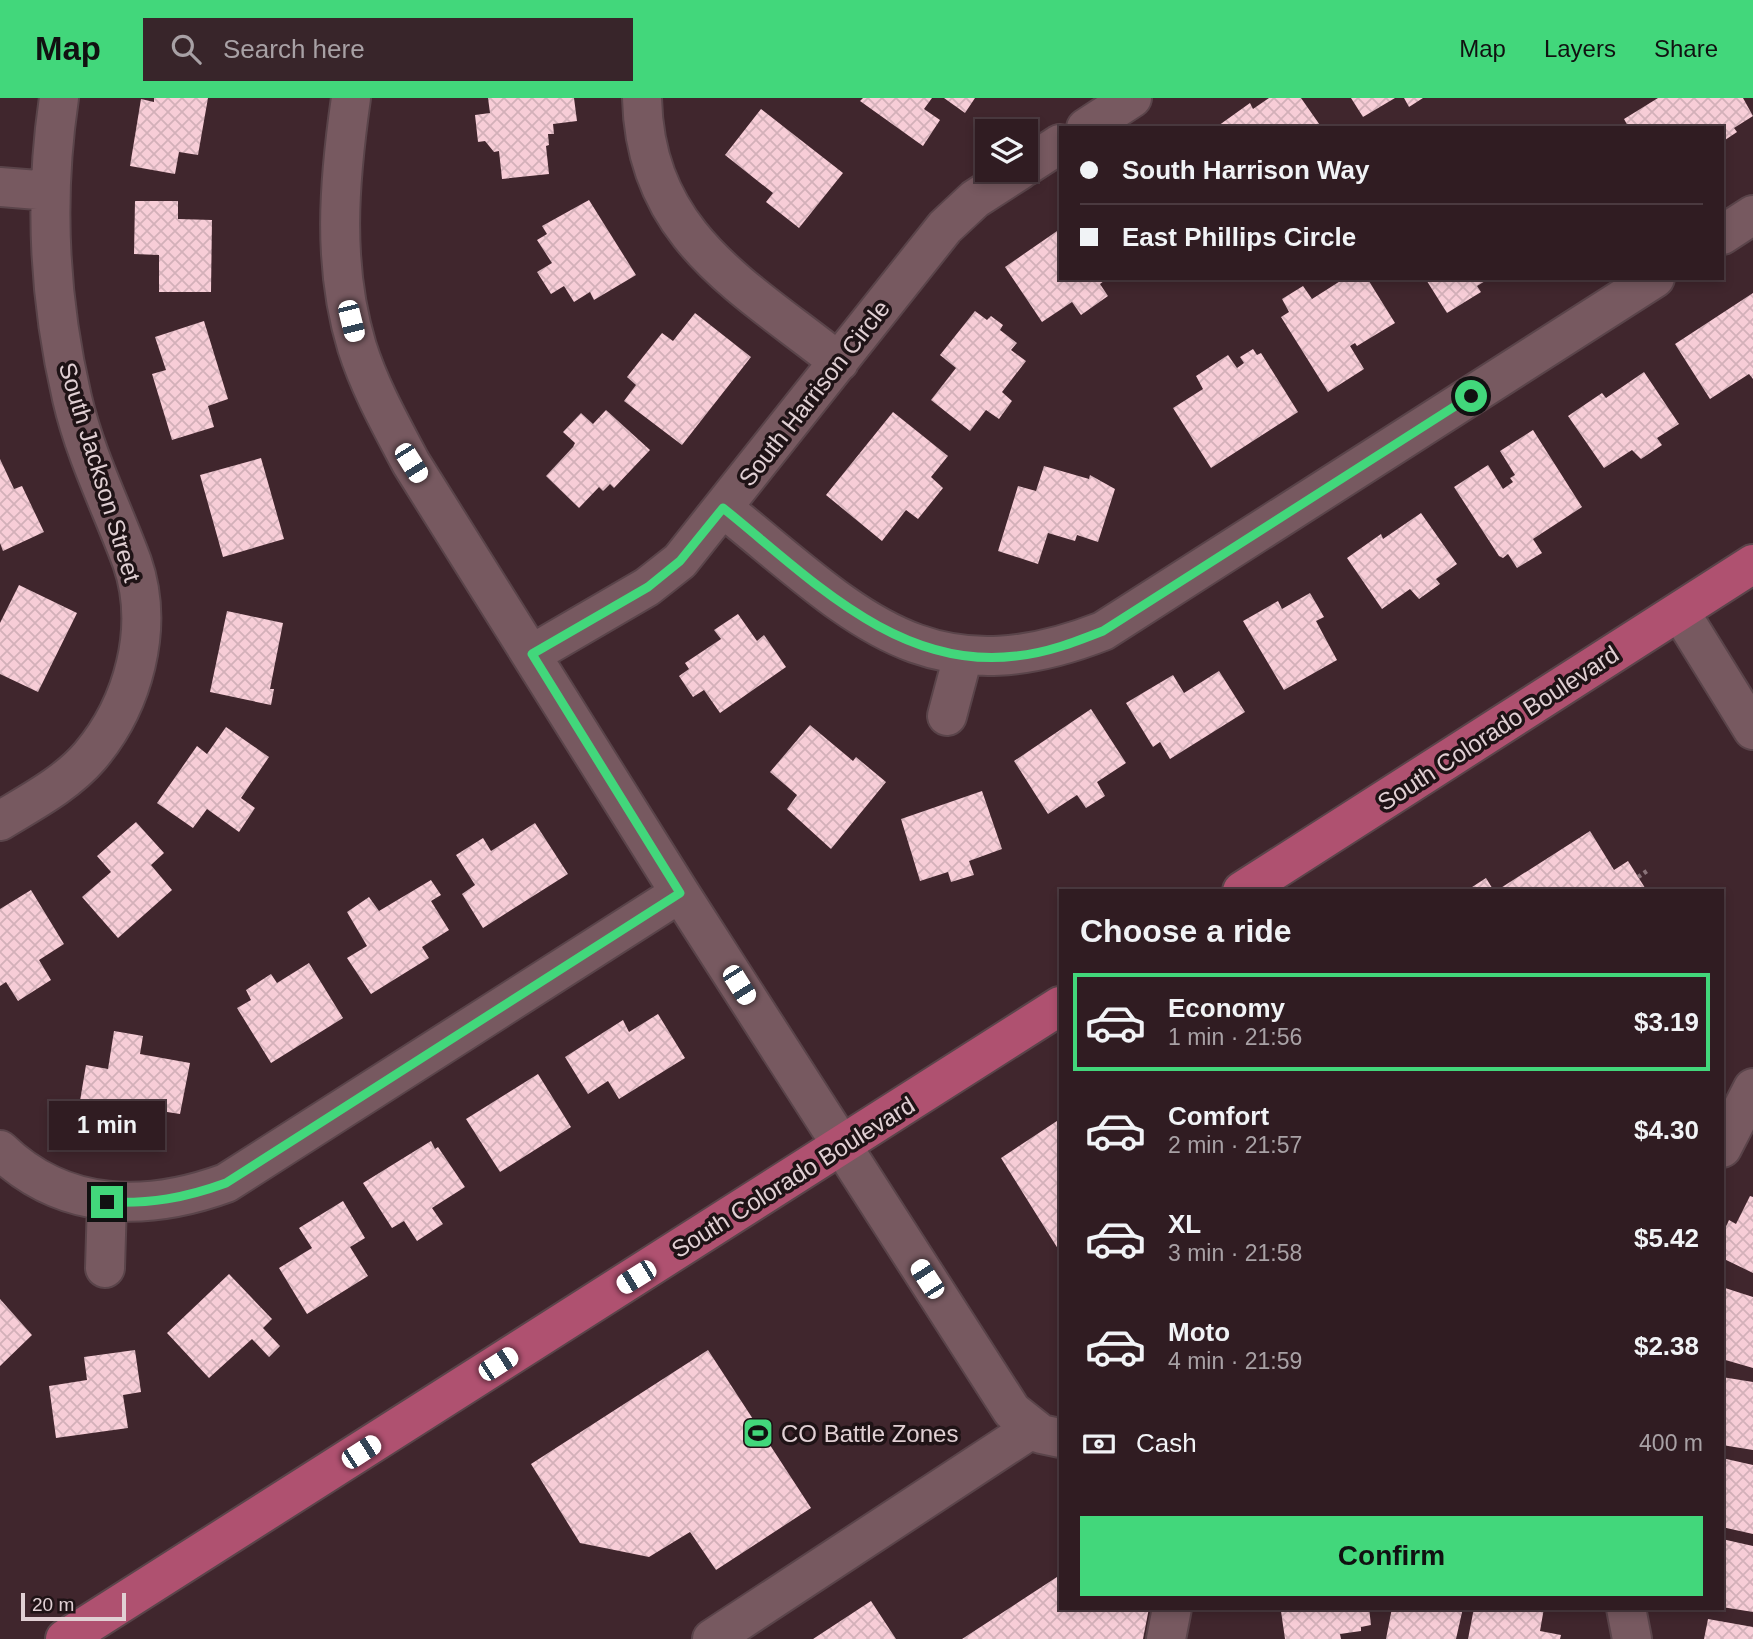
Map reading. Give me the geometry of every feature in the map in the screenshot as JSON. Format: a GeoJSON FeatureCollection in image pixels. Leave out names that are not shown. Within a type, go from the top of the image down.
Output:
{"type":"FeatureCollection","features":[{"type":"Feature","properties":{"kind":"main road","name":"South Colorado Boulevard"},"geometry":{"type":"LineString","coordinates":[[1245,889],[1753,564]]}},
{"type":"Feature","properties":{"kind":"main road","name":"South Colorado Boulevard"},"geometry":{"type":"LineString","coordinates":[[65,1639],[1059,1007]]}},
{"type":"Feature","properties":{"kind":"street","name":"South Jackson Street"},"geometry":{"type":"LineString","coordinates":[[0,821],[63,781],[89,757],[114,723],[130,689],[140,644],[140,603],[133,565],[101,489],[73,401],[60,336],[52,270],[50,191],[59,98]]}},
{"type":"Feature","properties":{"kind":"street"},"geometry":{"type":"LineString","coordinates":[[351,98],[342,156],[338,232],[345,296],[358,347],[380,406],[411,463],[680,893],[1012,1411],[1047,1433],[712,1639]]}},
{"type":"Feature","properties":{"kind":"street"},"geometry":{"type":"LineString","coordinates":[[642,98],[643,130],[654,176],[673,215],[697,246],[717,265],[839,362]]}},
{"type":"Feature","properties":{"kind":"street"},"geometry":{"type":"LineString","coordinates":[[1089,126],[1132,98]]}},
{"type":"Feature","properties":{"kind":"street"},"geometry":{"type":"LineString","coordinates":[[1038,158],[1059,145]]}},
{"type":"Feature","properties":{"kind":"street","name":"South Harrison Circle"},"geometry":{"type":"LineString","coordinates":[[532,654],[648,587],[680,561],[944,227],[975,199],[1001,182]]}},
{"type":"Feature","properties":{"kind":"street"},"geometry":{"type":"LineString","coordinates":[[0,187],[50,191]]}},
{"type":"Feature","properties":{"kind":"street"},"geometry":{"type":"LineString","coordinates":[[1724,234],[1753,215]]}},
{"type":"Feature","properties":{"kind":"street"},"geometry":{"type":"LineString","coordinates":[[723,508],[861,618],[902,640],[963,656],[1014,657],[1060,648],[1103,631],[1652,280]]}},
{"type":"Feature","properties":{"kind":"street"},"geometry":{"type":"LineString","coordinates":[[1680,612],[1753,730]]}},
{"type":"Feature","properties":{"kind":"street"},"geometry":{"type":"LineString","coordinates":[[947,716],[963,656]]}},
{"type":"Feature","properties":{"kind":"street"},"geometry":{"type":"LineString","coordinates":[[0,1150],[47,1183],[107,1202],[145,1204],[189,1197],[226,1183],[680,893]]}},
{"type":"Feature","properties":{"kind":"street"},"geometry":{"type":"LineString","coordinates":[[1724,1144],[1753,1088]]}},
{"type":"Feature","properties":{"kind":"street"},"geometry":{"type":"LineString","coordinates":[[105,1268],[107,1202]]}},
{"type":"Feature","properties":{"kind":"street"},"geometry":{"type":"LineString","coordinates":[[1166,1639],[1172,1610]]}},
{"type":"Feature","properties":{"kind":"street"},"geometry":{"type":"LineString","coordinates":[[1626,1610],[1632,1639]]}},
{"type":"Feature","properties":{"kind":"path"},"geometry":{"type":"LineString","coordinates":[[1638,877],[1647,871]]}},
{"type":"Feature","properties":{"kind":"building"},"geometry":{"type":"Polygon","coordinates":[[[154,98],[208,98],[198,155],[179,152],[175,174],[130,166],[141,99],[154,102],[154,98]]]}},
{"type":"Feature","properties":{"kind":"building"},"geometry":{"type":"Polygon","coordinates":[[[488,98],[574,98],[577,121],[553,124],[554,134],[548,134],[549,145],[546,146],[549,174],[502,179],[499,151],[494,152],[485,141],[478,142],[475,115],[490,113],[488,98]]]}},
{"type":"Feature","properties":{"kind":"building"},"geometry":{"type":"Polygon","coordinates":[[[863,98],[932,98],[924,109],[940,120],[923,146],[860,101],[863,98]]]}},
{"type":"Feature","properties":{"kind":"building"},"geometry":{"type":"Polygon","coordinates":[[[944,98],[975,98],[965,113],[944,98]]]}},
{"type":"Feature","properties":{"kind":"building"},"geometry":{"type":"Polygon","coordinates":[[[1269,98],[1301,98],[1321,126],[1218,126],[1250,103],[1253,109],[1269,98]]]}},
{"type":"Feature","properties":{"kind":"building"},"geometry":{"type":"Polygon","coordinates":[[[1351,98],[1395,98],[1363,117],[1351,98]]]}},
{"type":"Feature","properties":{"kind":"building"},"geometry":{"type":"Polygon","coordinates":[[[1404,98],[1423,98],[1409,107],[1404,98]]]}},
{"type":"Feature","properties":{"kind":"building"},"geometry":{"type":"Polygon","coordinates":[[[1658,98],[1743,98],[1753,116],[1734,128],[1737,132],[1724,141],[1724,126],[1628,126],[1624,119],[1658,98]]]}},
{"type":"Feature","properties":{"kind":"building"},"geometry":{"type":"Polygon","coordinates":[[[761,109],[843,173],[799,228],[766,202],[773,193],[725,155],[761,109]]]}},
{"type":"Feature","properties":{"kind":"building"},"geometry":{"type":"Polygon","coordinates":[[[589,200],[636,275],[594,300],[590,292],[574,302],[564,286],[551,294],[537,272],[552,263],[537,240],[547,234],[542,226],[589,200]]]}},
{"type":"Feature","properties":{"kind":"building"},"geometry":{"type":"Polygon","coordinates":[[[135,201],[178,201],[178,219],[212,220],[211,292],[159,292],[159,255],[134,254],[135,201]]]}},
{"type":"Feature","properties":{"kind":"building"},"geometry":{"type":"Polygon","coordinates":[[[1059,230],[1059,280],[1105,280],[1100,284],[1108,296],[1081,315],[1072,302],[1042,322],[1005,267],[1059,230]]]}},
{"type":"Feature","properties":{"kind":"building"},"geometry":{"type":"Polygon","coordinates":[[[1342,280],[1368,280],[1395,323],[1357,346],[1355,343],[1350,346],[1364,369],[1328,392],[1281,317],[1289,312],[1282,299],[1303,286],[1312,299],[1342,280]]]}},
{"type":"Feature","properties":{"kind":"building"},"geometry":{"type":"Polygon","coordinates":[[[1426,280],[1487,280],[1477,286],[1481,292],[1447,313],[1426,280]]]}},
{"type":"Feature","properties":{"kind":"building"},"geometry":{"type":"Polygon","coordinates":[[[1753,293],[1753,379],[1749,374],[1710,399],[1675,344],[1753,293]]]}},
{"type":"Feature","properties":{"kind":"building"},"geometry":{"type":"Polygon","coordinates":[[[975,311],[987,320],[991,316],[1003,325],[1000,330],[1017,343],[1011,350],[1026,361],[1002,392],[1012,401],[999,419],[986,410],[970,431],[931,400],[956,368],[940,355],[975,311]]]}},
{"type":"Feature","properties":{"kind":"building"},"geometry":{"type":"Polygon","coordinates":[[[695,313],[751,357],[682,445],[624,401],[636,385],[627,377],[662,333],[673,341],[695,313]]]}},
{"type":"Feature","properties":{"kind":"building"},"geometry":{"type":"Polygon","coordinates":[[[204,321],[228,399],[208,406],[214,427],[172,440],[152,374],[166,370],[155,337],[204,321]]]}},
{"type":"Feature","properties":{"kind":"building"},"geometry":{"type":"Polygon","coordinates":[[[1253,349],[1257,355],[1261,353],[1298,412],[1211,468],[1173,408],[1203,389],[1196,376],[1228,355],[1237,368],[1244,363],[1240,357],[1253,349]]]}},
{"type":"Feature","properties":{"kind":"building"},"geometry":{"type":"Polygon","coordinates":[[[1644,372],[1679,424],[1657,438],[1662,445],[1641,459],[1632,450],[1604,468],[1568,416],[1602,393],[1606,398],[1644,372]]]}},
{"type":"Feature","properties":{"kind":"building"},"geometry":{"type":"Polygon","coordinates":[[[606,410],[650,450],[614,488],[610,484],[603,491],[599,487],[579,508],[546,476],[575,443],[563,432],[581,413],[593,424],[606,410]]]}},
{"type":"Feature","properties":{"kind":"building"},"geometry":{"type":"Polygon","coordinates":[[[893,412],[948,456],[931,477],[943,488],[918,519],[906,510],[882,541],[826,495],[893,412]]]}},
{"type":"Feature","properties":{"kind":"building"},"geometry":{"type":"Polygon","coordinates":[[[1533,430],[1582,507],[1533,539],[1542,553],[1517,568],[1508,554],[1503,558],[1499,556],[1454,487],[1488,465],[1503,489],[1513,482],[1510,478],[1515,475],[1500,451],[1533,430]]]}},
{"type":"Feature","properties":{"kind":"building"},"geometry":{"type":"Polygon","coordinates":[[[261,458],[284,539],[223,557],[200,475],[261,458]]]}},
{"type":"Feature","properties":{"kind":"building"},"geometry":{"type":"Polygon","coordinates":[[[0,459],[14,489],[22,486],[44,532],[3,551],[0,543],[0,459]]]}},
{"type":"Feature","properties":{"kind":"building"},"geometry":{"type":"Polygon","coordinates":[[[1044,466],[1089,479],[1090,475],[1115,489],[1098,542],[1077,535],[1075,541],[1048,533],[1038,564],[998,551],[1018,486],[1036,491],[1044,466]]]}},
{"type":"Feature","properties":{"kind":"building"},"geometry":{"type":"Polygon","coordinates":[[[1421,513],[1457,564],[1436,579],[1440,584],[1419,599],[1410,589],[1382,609],[1347,558],[1381,534],[1383,539],[1421,513]]]}},
{"type":"Feature","properties":{"kind":"building"},"geometry":{"type":"Polygon","coordinates":[[[19,585],[77,613],[38,692],[0,674],[0,623],[19,585]]]}},
{"type":"Feature","properties":{"kind":"building"},"geometry":{"type":"Polygon","coordinates":[[[1310,593],[1324,617],[1316,621],[1337,660],[1284,690],[1243,621],[1278,601],[1282,609],[1310,593]]]}},
{"type":"Feature","properties":{"kind":"building"},"geometry":{"type":"Polygon","coordinates":[[[227,611],[283,623],[270,689],[274,689],[271,705],[210,692],[227,611]]]}},
{"type":"Feature","properties":{"kind":"building"},"geometry":{"type":"Polygon","coordinates":[[[738,614],[757,641],[764,635],[786,667],[720,713],[704,690],[693,697],[679,676],[689,669],[685,663],[721,639],[714,630],[738,614]]]}},
{"type":"Feature","properties":{"kind":"building"},"geometry":{"type":"Polygon","coordinates":[[[1219,671],[1245,712],[1170,759],[1160,742],[1153,747],[1126,703],[1173,675],[1184,693],[1219,671]]]}},
{"type":"Feature","properties":{"kind":"building"},"geometry":{"type":"Polygon","coordinates":[[[1091,709],[1126,763],[1097,782],[1105,796],[1086,808],[1077,795],[1048,814],[1014,761],[1091,709]]]}},
{"type":"Feature","properties":{"kind":"building"},"geometry":{"type":"Polygon","coordinates":[[[810,725],[853,761],[856,757],[886,782],[831,849],[787,809],[797,795],[770,772],[810,725]]]}},
{"type":"Feature","properties":{"kind":"building"},"geometry":{"type":"Polygon","coordinates":[[[226,727],[269,757],[241,798],[255,808],[239,832],[207,809],[193,828],[157,803],[197,746],[207,754],[226,727]]]}},
{"type":"Feature","properties":{"kind":"building"},"geometry":{"type":"Polygon","coordinates":[[[982,791],[1002,849],[969,861],[974,875],[951,882],[948,872],[920,881],[901,819],[982,791]]]}},
{"type":"Feature","properties":{"kind":"building"},"geometry":{"type":"Polygon","coordinates":[[[136,822],[164,853],[151,865],[172,890],[118,938],[82,897],[111,872],[97,856],[136,822]]]}},
{"type":"Feature","properties":{"kind":"building"},"geometry":{"type":"Polygon","coordinates":[[[535,823],[568,874],[483,928],[462,894],[475,885],[456,855],[483,838],[491,851],[535,823]]]}},
{"type":"Feature","properties":{"kind":"building"},"geometry":{"type":"Polygon","coordinates":[[[1590,831],[1614,870],[1628,861],[1646,889],[1499,889],[1590,831]]]}},
{"type":"Feature","properties":{"kind":"building"},"geometry":{"type":"Polygon","coordinates":[[[1486,878],[1493,889],[1469,889],[1486,878]]]}},
{"type":"Feature","properties":{"kind":"building"},"geometry":{"type":"Polygon","coordinates":[[[431,880],[441,895],[431,901],[449,930],[422,947],[429,958],[371,994],[347,958],[367,946],[347,912],[369,897],[379,911],[431,880]]]}},
{"type":"Feature","properties":{"kind":"building"},"geometry":{"type":"Polygon","coordinates":[[[31,890],[64,944],[39,960],[51,980],[18,1001],[6,982],[0,986],[0,909],[31,890]]]}},
{"type":"Feature","properties":{"kind":"building"},"geometry":{"type":"Polygon","coordinates":[[[309,963],[343,1018],[271,1063],[237,1008],[251,1000],[246,990],[271,974],[277,983],[309,963]]]}},
{"type":"Feature","properties":{"kind":"building"},"geometry":{"type":"Polygon","coordinates":[[[658,1014],[685,1058],[619,1099],[608,1081],[588,1094],[565,1057],[623,1020],[629,1032],[658,1014]]]}},
{"type":"Feature","properties":{"kind":"building"},"geometry":{"type":"Polygon","coordinates":[[[114,1031],[143,1036],[140,1054],[190,1063],[180,1114],[148,1109],[146,1120],[79,1107],[86,1065],[108,1069],[114,1031]]]}},
{"type":"Feature","properties":{"kind":"building"},"geometry":{"type":"Polygon","coordinates":[[[538,1074],[571,1127],[500,1172],[466,1119],[538,1074]]]}},
{"type":"Feature","properties":{"kind":"building"},"geometry":{"type":"Polygon","coordinates":[[[1059,1120],[1059,1250],[1001,1158],[1059,1120]]]}},
{"type":"Feature","properties":{"kind":"building"},"geometry":{"type":"Polygon","coordinates":[[[431,1141],[465,1187],[432,1208],[443,1224],[417,1241],[404,1221],[392,1228],[363,1183],[431,1141]]]}},
{"type":"Feature","properties":{"kind":"building"},"geometry":{"type":"Polygon","coordinates":[[[1750,1196],[1753,1197],[1753,1273],[1724,1259],[1724,1231],[1729,1220],[1736,1224],[1750,1196]]]}},
{"type":"Feature","properties":{"kind":"building"},"geometry":{"type":"Polygon","coordinates":[[[343,1201],[365,1238],[350,1247],[368,1276],[307,1314],[279,1268],[312,1248],[299,1228],[343,1201]]]}},
{"type":"Feature","properties":{"kind":"building"},"geometry":{"type":"Polygon","coordinates":[[[229,1274],[272,1319],[263,1328],[280,1346],[269,1357],[252,1339],[209,1378],[167,1333],[229,1274]]]}},
{"type":"Feature","properties":{"kind":"building"},"geometry":{"type":"Polygon","coordinates":[[[1724,1288],[1753,1297],[1753,1368],[1724,1360],[1724,1288]]]}},
{"type":"Feature","properties":{"kind":"building"},"geometry":{"type":"Polygon","coordinates":[[[0,1299],[32,1335],[0,1366],[0,1299]]]}},
{"type":"Feature","properties":{"kind":"building"},"geometry":{"type":"Polygon","coordinates":[[[135,1350],[141,1392],[123,1395],[128,1428],[56,1438],[49,1386],[87,1380],[84,1357],[135,1350]]]}},
{"type":"Feature","properties":{"kind":"building"},"geometry":{"type":"Polygon","coordinates":[[[708,1350],[811,1508],[716,1570],[690,1532],[649,1557],[580,1543],[531,1464],[708,1350]]]}},
{"type":"Feature","properties":{"kind":"building"},"geometry":{"type":"Polygon","coordinates":[[[1724,1377],[1753,1382],[1753,1450],[1724,1445],[1724,1377]]]}},
{"type":"Feature","properties":{"kind":"building"},"geometry":{"type":"Polygon","coordinates":[[[1724,1458],[1753,1465],[1753,1534],[1724,1527],[1724,1458]]]}},
{"type":"Feature","properties":{"kind":"building"},"geometry":{"type":"Polygon","coordinates":[[[1724,1539],[1753,1546],[1753,1612],[1724,1607],[1724,1539]]]}},
{"type":"Feature","properties":{"kind":"building"},"geometry":{"type":"Polygon","coordinates":[[[1059,1576],[1059,1610],[1149,1610],[1143,1639],[962,1639],[1059,1576]]]}},
{"type":"Feature","properties":{"kind":"building"},"geometry":{"type":"Polygon","coordinates":[[[871,1601],[896,1639],[813,1639],[871,1601]]]}},
{"type":"Feature","properties":{"kind":"building"},"geometry":{"type":"Polygon","coordinates":[[[1369,1610],[1371,1625],[1361,1627],[1361,1631],[1340,1634],[1341,1639],[1285,1639],[1281,1611],[1369,1610]]]}},
{"type":"Feature","properties":{"kind":"building"},"geometry":{"type":"Polygon","coordinates":[[[1392,1610],[1463,1610],[1456,1639],[1386,1639],[1392,1610]]]}},
{"type":"Feature","properties":{"kind":"building"},"geometry":{"type":"Polygon","coordinates":[[[1474,1610],[1544,1610],[1540,1631],[1561,1635],[1560,1639],[1468,1639],[1474,1610]]]}},
{"type":"Feature","properties":{"kind":"building"},"geometry":{"type":"Polygon","coordinates":[[[1708,1619],[1753,1627],[1753,1639],[1704,1639],[1708,1619]]]}},
{"type":"Feature","properties":{"kind":"place","name":"CO Battle Zones"},"geometry":{"type":"Point","coordinates":[758,1433]}},
{"type":"Feature","properties":{"kind":"route"},"geometry":{"type":"LineString","coordinates":[[107,1202],[145,1204],[189,1197],[226,1183],[680,893],[532,654],[648,587],[680,561],[723,508],[861,618],[902,640],[963,656],[1014,657],[1060,648],[1103,631],[1471,396]]}}]}
